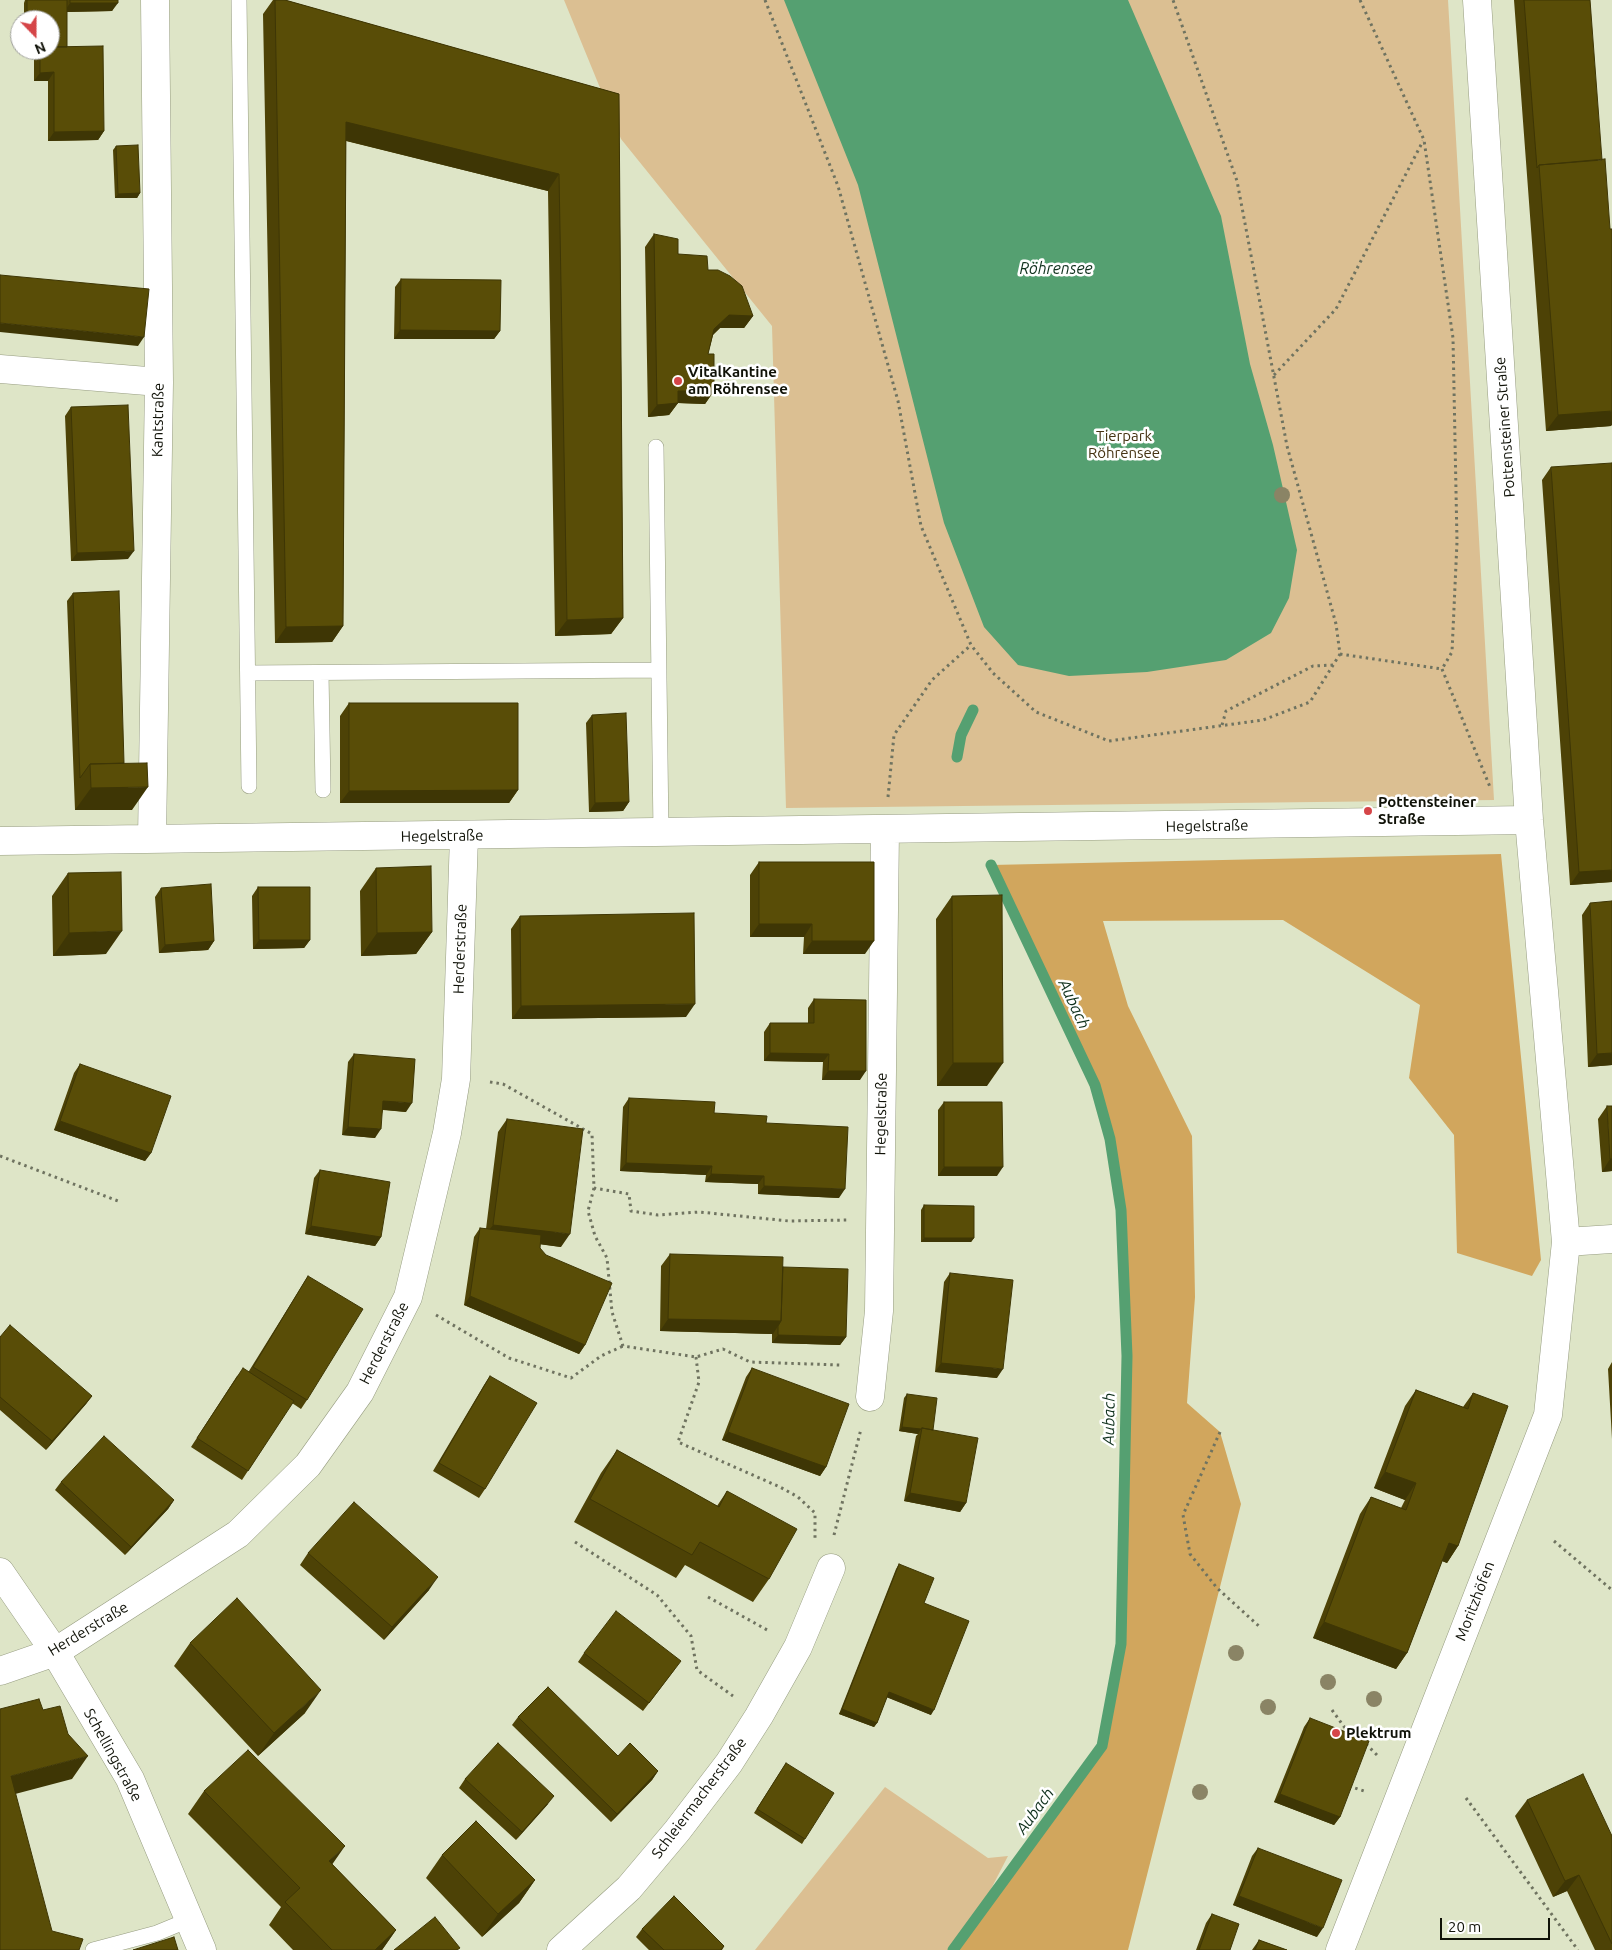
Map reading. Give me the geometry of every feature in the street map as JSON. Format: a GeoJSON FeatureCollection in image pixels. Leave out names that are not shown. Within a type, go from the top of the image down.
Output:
{"type":"FeatureCollection","features":[{"type":"Feature","properties":{"kind":"street","name":"Kantstraße"},"geometry":{"type":"LineString","coordinates":[[152,839],[159,382],[155,0]]}},
{"type":"Feature","properties":{"kind":"street","name":"Pottensteiner Straße"},"geometry":{"type":"LineString","coordinates":[[1477,0],[1518,821],[1566,1242]]}},
{"type":"Feature","properties":{"kind":"street"},"geometry":{"type":"LineString","coordinates":[[0,369],[159,382]]}},
{"type":"Feature","properties":{"kind":"street","name":"Hegelstraße"},"geometry":{"type":"LineString","coordinates":[[0,841],[1518,821]]}},
{"type":"Feature","properties":{"kind":"street","name":"Hegelstraße"},"geometry":{"type":"LineString","coordinates":[[870,1397],[879,1311],[885,830]]}},
{"type":"Feature","properties":{"kind":"street","name":"Herderstraße"},"geometry":{"type":"LineString","coordinates":[[0,1671],[55,1652],[238,1534],[308,1465],[360,1392],[408,1297],[447,1133],[456,1079],[464,836]]}},
{"type":"Feature","properties":{"kind":"street"},"geometry":{"type":"LineString","coordinates":[[1566,1242],[1612,1239]]}},
{"type":"Feature","properties":{"kind":"street","name":"Moritzhöfen"},"geometry":{"type":"LineString","coordinates":[[1340,1950],[1548,1415],[1566,1242]]}},
{"type":"Feature","properties":{"kind":"street","name":"Schleiermacherstraße"},"geometry":{"type":"LineString","coordinates":[[561,1950],[580,1936],[629,1888],[671,1838],[729,1763],[759,1716],[798,1648],[830,1561]]}},
{"type":"Feature","properties":{"kind":"street","name":"Schellingstraße"},"geometry":{"type":"LineString","coordinates":[[0,1572],[55,1652],[130,1779],[191,1919],[202,1950]]}},
{"type":"Feature","properties":{"kind":"lane"},"geometry":{"type":"LineString","coordinates":[[239,0],[249,786]]}},
{"type":"Feature","properties":{"kind":"lane"},"geometry":{"type":"LineString","coordinates":[[656,447],[661,833]]}},
{"type":"Feature","properties":{"kind":"lane"},"geometry":{"type":"LineString","coordinates":[[248,673],[659,670]]}},
{"type":"Feature","properties":{"kind":"lane"},"geometry":{"type":"LineString","coordinates":[[321,672],[323,790]]}},
{"type":"Feature","properties":{"kind":"lane"},"geometry":{"type":"LineString","coordinates":[[94,1950],[157,1933],[191,1919]]}},
{"type":"Feature","properties":{"kind":"path"},"geometry":{"type":"LineString","coordinates":[[765,0],[838,186],[898,401],[921,526],[971,645],[993,673],[1036,712],[1109,741],[1263,720],[1310,702],[1340,654],[1336,624],[1287,446],[1237,182],[1173,0]]}},
{"type":"Feature","properties":{"kind":"path"},"geometry":{"type":"LineString","coordinates":[[1360,0],[1424,140],[1453,338],[1457,542],[1452,652],[1442,669]]}},
{"type":"Feature","properties":{"kind":"path"},"geometry":{"type":"LineString","coordinates":[[1274,375],[1336,309],[1424,140]]}},
{"type":"Feature","properties":{"kind":"path"},"geometry":{"type":"LineString","coordinates":[[885,830],[894,735],[932,680],[971,645]]}},
{"type":"Feature","properties":{"kind":"path"},"geometry":{"type":"LineString","coordinates":[[1340,654],[1442,669]]}},
{"type":"Feature","properties":{"kind":"path"},"geometry":{"type":"LineString","coordinates":[[1222,725],[1226,711],[1313,666],[1334,665]]}},
{"type":"Feature","properties":{"kind":"path"},"geometry":{"type":"LineString","coordinates":[[1442,669],[1518,821]]}},
{"type":"Feature","properties":{"kind":"path"},"geometry":{"type":"LineString","coordinates":[[456,1079],[503,1084],[592,1134],[594,1188],[588,1211],[596,1236],[608,1258],[612,1312],[623,1346]]}},
{"type":"Feature","properties":{"kind":"path"},"geometry":{"type":"LineString","coordinates":[[0,1156],[118,1201]]}},
{"type":"Feature","properties":{"kind":"path"},"geometry":{"type":"LineString","coordinates":[[594,1188],[629,1194],[631,1210],[658,1215],[699,1212],[789,1221],[880,1220]]}},
{"type":"Feature","properties":{"kind":"path"},"geometry":{"type":"LineString","coordinates":[[408,1297],[509,1358],[571,1378],[601,1356],[623,1346],[696,1357],[723,1349],[750,1362],[873,1368]]}},
{"type":"Feature","properties":{"kind":"path"},"geometry":{"type":"LineString","coordinates":[[696,1357],[699,1382],[686,1413],[678,1442],[780,1487],[798,1497],[815,1513],[815,1544],[830,1561]]}},
{"type":"Feature","properties":{"kind":"path"},"geometry":{"type":"LineString","coordinates":[[830,1561],[870,1397]]}},
{"type":"Feature","properties":{"kind":"path"},"geometry":{"type":"LineString","coordinates":[[1220,1432],[1183,1516],[1190,1554],[1218,1588],[1261,1628]]}},
{"type":"Feature","properties":{"kind":"path"},"geometry":{"type":"LineString","coordinates":[[1554,1541],[1612,1590]]}},
{"type":"Feature","properties":{"kind":"path"},"geometry":{"type":"LineString","coordinates":[[575,1542],[657,1595],[691,1636],[697,1670],[759,1716]]}},
{"type":"Feature","properties":{"kind":"path"},"geometry":{"type":"LineString","coordinates":[[708,1597],[798,1648]]}},
{"type":"Feature","properties":{"kind":"path"},"geometry":{"type":"LineString","coordinates":[[1332,1710],[1348,1732],[1366,1743],[1378,1756]]}},
{"type":"Feature","properties":{"kind":"path"},"geometry":{"type":"LineString","coordinates":[[1349,1786],[1364,1791]]}},
{"type":"Feature","properties":{"kind":"path"},"geometry":{"type":"LineString","coordinates":[[1466,1798],[1578,1950]]}},
{"type":"Feature","properties":{"kind":"green space","name":"Tierpark Röhrensee"},"geometry":{"type":"Polygon","coordinates":[[[564,0],[1448,0],[1494,800],[786,808],[772,326],[621,139],[564,0]]]}},
{"type":"Feature","properties":{"kind":"green space"},"geometry":{"type":"Polygon","coordinates":[[[885,1787],[988,1858],[1008,1856],[976,1918],[953,1950],[755,1950],[885,1787]]]}},
{"type":"Feature","properties":{"kind":"shaded area"},"geometry":{"type":"Polygon","coordinates":[[[1501,854],[1541,1260],[1532,1276],[1457,1253],[1454,1135],[1409,1078],[1420,1005],[1283,920],[1103,921],[1128,1006],[1192,1136],[1195,1297],[1187,1403],[1220,1432],[1241,1504],[1128,1950],[953,1950],[1102,1746],[1121,1644],[1127,1356],[1121,1210],[1110,1139],[1095,1085],[991,865],[1501,854]]]}},
{"type":"Feature","properties":{"kind":"water","name":"Röhrensee"},"geometry":{"type":"Polygon","coordinates":[[[784,0],[1128,0],[1221,216],[1250,364],[1273,445],[1297,550],[1289,598],[1271,633],[1226,660],[1147,672],[1069,676],[1018,665],[984,627],[944,523],[858,185],[784,0]]]}},
{"type":"Feature","properties":{"kind":"building"},"geometry":{"type":"Polygon","coordinates":[[[27,0],[67,0],[67,47],[60,47],[60,10],[27,10],[27,0]]]}},
{"type":"Feature","properties":{"kind":"building"},"geometry":{"type":"Polygon","coordinates":[[[70,0],[118,0],[118,3],[70,3],[70,0]]]}},
{"type":"Feature","properties":{"kind":"building"},"geometry":{"type":"Polygon","coordinates":[[[275,0],[285,0],[619,94],[623,618],[567,620],[559,174],[346,122],[343,626],[286,627],[275,0]]]}},
{"type":"Feature","properties":{"kind":"building"},"geometry":{"type":"Polygon","coordinates":[[[1524,0],[1590,0],[1602,160],[1539,165],[1537,168],[1524,0]]]}},
{"type":"Feature","properties":{"kind":"building"},"geometry":{"type":"Polygon","coordinates":[[[103,46],[104,131],[54,132],[54,72],[40,73],[40,60],[60,60],[60,47],[103,46]]]}},
{"type":"Feature","properties":{"kind":"building"},"geometry":{"type":"Polygon","coordinates":[[[138,145],[140,193],[118,194],[116,146],[138,145]]]}},
{"type":"Feature","properties":{"kind":"building"},"geometry":{"type":"Polygon","coordinates":[[[1605,159],[1610,229],[1612,229],[1612,411],[1558,415],[1539,165],[1605,159]]]}},
{"type":"Feature","properties":{"kind":"building"},"geometry":{"type":"Polygon","coordinates":[[[654,234],[678,239],[678,254],[707,256],[708,270],[718,270],[730,276],[742,286],[753,316],[729,315],[714,329],[708,354],[714,354],[714,391],[678,391],[678,403],[657,405],[654,234]]]}},
{"type":"Feature","properties":{"kind":"building"},"geometry":{"type":"Polygon","coordinates":[[[0,275],[149,289],[144,337],[0,323],[0,275]]]}},
{"type":"Feature","properties":{"kind":"building"},"geometry":{"type":"Polygon","coordinates":[[[401,279],[501,280],[500,331],[400,330],[401,279]]]}},
{"type":"Feature","properties":{"kind":"building"},"geometry":{"type":"Polygon","coordinates":[[[128,405],[134,551],[77,553],[71,407],[128,405]]]}},
{"type":"Feature","properties":{"kind":"building"},"geometry":{"type":"Polygon","coordinates":[[[1612,463],[1612,870],[1579,872],[1551,467],[1612,463]]]}},
{"type":"Feature","properties":{"kind":"building"},"geometry":{"type":"Polygon","coordinates":[[[119,591],[124,763],[90,764],[80,778],[73,593],[119,591]]]}},
{"type":"Feature","properties":{"kind":"building"},"geometry":{"type":"Polygon","coordinates":[[[349,703],[518,703],[518,790],[349,791],[349,703]]]}},
{"type":"Feature","properties":{"kind":"building"},"geometry":{"type":"Polygon","coordinates":[[[626,713],[629,802],[595,803],[592,715],[626,713]]]}},
{"type":"Feature","properties":{"kind":"building"},"geometry":{"type":"Polygon","coordinates":[[[147,763],[148,787],[91,788],[90,764],[147,763]]]}},
{"type":"Feature","properties":{"kind":"building"},"geometry":{"type":"Polygon","coordinates":[[[759,862],[874,862],[874,941],[812,941],[812,924],[759,924],[759,862]]]}},
{"type":"Feature","properties":{"kind":"building"},"geometry":{"type":"Polygon","coordinates":[[[431,866],[432,932],[377,933],[376,868],[431,866]]]}},
{"type":"Feature","properties":{"kind":"building"},"geometry":{"type":"Polygon","coordinates":[[[121,872],[122,931],[69,933],[68,873],[121,872]]]}},
{"type":"Feature","properties":{"kind":"building"},"geometry":{"type":"Polygon","coordinates":[[[211,884],[214,941],[165,945],[161,888],[211,884]]]}},
{"type":"Feature","properties":{"kind":"building"},"geometry":{"type":"Polygon","coordinates":[[[258,887],[310,887],[310,940],[259,940],[258,887]]]}},
{"type":"Feature","properties":{"kind":"building"},"geometry":{"type":"Polygon","coordinates":[[[1002,895],[1003,1063],[953,1063],[952,896],[1002,895]]]}},
{"type":"Feature","properties":{"kind":"building"},"geometry":{"type":"Polygon","coordinates":[[[1612,901],[1612,1053],[1597,1054],[1590,903],[1612,901]]]}},
{"type":"Feature","properties":{"kind":"building"},"geometry":{"type":"Polygon","coordinates":[[[694,913],[695,1004],[521,1006],[520,916],[694,913]]]}},
{"type":"Feature","properties":{"kind":"building"},"geometry":{"type":"Polygon","coordinates":[[[814,999],[866,1000],[866,1071],[828,1071],[829,1054],[770,1053],[770,1023],[814,1023],[814,999]]]}},
{"type":"Feature","properties":{"kind":"building"},"geometry":{"type":"Polygon","coordinates":[[[354,1054],[415,1059],[412,1103],[383,1101],[381,1129],[348,1127],[354,1054]]]}},
{"type":"Feature","properties":{"kind":"building"},"geometry":{"type":"Polygon","coordinates":[[[80,1064],[171,1096],[151,1153],[60,1121],[80,1064]]]}},
{"type":"Feature","properties":{"kind":"building"},"geometry":{"type":"Polygon","coordinates":[[[629,1098],[715,1102],[714,1113],[767,1116],[766,1123],[848,1127],[845,1189],[764,1186],[764,1176],[711,1174],[712,1166],[626,1163],[629,1098]]]}},
{"type":"Feature","properties":{"kind":"building"},"geometry":{"type":"Polygon","coordinates":[[[944,1102],[1002,1102],[1003,1167],[944,1167],[944,1102]]]}},
{"type":"Feature","properties":{"kind":"building"},"geometry":{"type":"Polygon","coordinates":[[[1607,1106],[1612,1106],[1612,1159],[1610,1159],[1607,1106]]]}},
{"type":"Feature","properties":{"kind":"building"},"geometry":{"type":"Polygon","coordinates":[[[507,1119],[583,1129],[570,1234],[493,1225],[507,1119]]]}},
{"type":"Feature","properties":{"kind":"building"},"geometry":{"type":"Polygon","coordinates":[[[320,1170],[390,1182],[381,1237],[311,1226],[320,1170]]]}},
{"type":"Feature","properties":{"kind":"building"},"geometry":{"type":"Polygon","coordinates":[[[924,1205],[974,1206],[974,1238],[924,1238],[924,1205]]]}},
{"type":"Feature","properties":{"kind":"building"},"geometry":{"type":"Polygon","coordinates":[[[480,1228],[541,1235],[540,1248],[546,1255],[612,1283],[585,1345],[470,1296],[480,1228]]]}},
{"type":"Feature","properties":{"kind":"building"},"geometry":{"type":"Polygon","coordinates":[[[670,1254],[783,1257],[781,1321],[668,1319],[670,1254]]]}},
{"type":"Feature","properties":{"kind":"building"},"geometry":{"type":"Polygon","coordinates":[[[783,1267],[848,1269],[846,1337],[778,1335],[778,1326],[781,1321],[783,1267]]]}},
{"type":"Feature","properties":{"kind":"building"},"geometry":{"type":"Polygon","coordinates":[[[950,1273],[1013,1280],[1003,1369],[941,1363],[950,1273]]]}},
{"type":"Feature","properties":{"kind":"building"},"geometry":{"type":"Polygon","coordinates":[[[308,1276],[363,1309],[307,1400],[253,1367],[308,1276]]]}},
{"type":"Feature","properties":{"kind":"building"},"geometry":{"type":"Polygon","coordinates":[[[10,1325],[92,1396],[52,1441],[0,1397],[0,1337],[10,1325]]]}},
{"type":"Feature","properties":{"kind":"building"},"geometry":{"type":"Polygon","coordinates":[[[243,1368],[294,1401],[248,1471],[197,1438],[243,1368]]]}},
{"type":"Feature","properties":{"kind":"building"},"geometry":{"type":"Polygon","coordinates":[[[752,1368],[849,1404],[826,1467],[728,1432],[752,1368]]]}},
{"type":"Feature","properties":{"kind":"building"},"geometry":{"type":"Polygon","coordinates":[[[490,1376],[537,1403],[485,1489],[439,1463],[490,1376]]]}},
{"type":"Feature","properties":{"kind":"building"},"geometry":{"type":"Polygon","coordinates":[[[1416,1390],[1468,1409],[1473,1393],[1508,1406],[1458,1546],[1449,1543],[1407,1653],[1324,1622],[1371,1497],[1406,1510],[1416,1483],[1385,1472],[1416,1390]]]}},
{"type":"Feature","properties":{"kind":"building"},"geometry":{"type":"Polygon","coordinates":[[[907,1394],[937,1398],[933,1430],[902,1427],[907,1394]]]}},
{"type":"Feature","properties":{"kind":"building"},"geometry":{"type":"Polygon","coordinates":[[[922,1428],[978,1438],[966,1503],[910,1493],[922,1428]]]}},
{"type":"Feature","properties":{"kind":"building"},"geometry":{"type":"Polygon","coordinates":[[[104,1436],[174,1500],[131,1547],[61,1482],[104,1436]]]}},
{"type":"Feature","properties":{"kind":"building"},"geometry":{"type":"Polygon","coordinates":[[[617,1450],[719,1507],[727,1491],[797,1529],[769,1579],[700,1542],[692,1555],[590,1499],[617,1450]]]}},
{"type":"Feature","properties":{"kind":"building"},"geometry":{"type":"Polygon","coordinates":[[[354,1502],[438,1577],[392,1627],[308,1553],[354,1502]]]}},
{"type":"Feature","properties":{"kind":"building"},"geometry":{"type":"Polygon","coordinates":[[[899,1564],[934,1578],[924,1603],[969,1621],[934,1710],[889,1692],[877,1723],[842,1709],[899,1564]]]}},
{"type":"Feature","properties":{"kind":"building"},"geometry":{"type":"Polygon","coordinates":[[[237,1598],[321,1690],[274,1733],[190,1643],[237,1598]]]}},
{"type":"Feature","properties":{"kind":"building"},"geometry":{"type":"Polygon","coordinates":[[[616,1611],[681,1661],[649,1703],[584,1653],[616,1611]]]}},
{"type":"Feature","properties":{"kind":"building"},"geometry":{"type":"Polygon","coordinates":[[[548,1687],[618,1756],[630,1743],[658,1771],[617,1814],[518,1717],[548,1687]]]}},
{"type":"Feature","properties":{"kind":"building"},"geometry":{"type":"Polygon","coordinates":[[[39,1699],[43,1710],[60,1706],[68,1734],[88,1756],[11,1776],[52,1931],[83,1939],[79,1950],[0,1950],[0,1709],[39,1699]]]}},
{"type":"Feature","properties":{"kind":"building"},"geometry":{"type":"Polygon","coordinates":[[[1310,1718],[1369,1741],[1340,1817],[1280,1794],[1310,1718]]]}},
{"type":"Feature","properties":{"kind":"building"},"geometry":{"type":"Polygon","coordinates":[[[498,1743],[554,1796],[522,1832],[465,1779],[498,1743]]]}},
{"type":"Feature","properties":{"kind":"building"},"geometry":{"type":"Polygon","coordinates":[[[248,1750],[345,1846],[329,1861],[396,1930],[375,1950],[332,1950],[285,1902],[300,1888],[204,1791],[248,1750]]]}},
{"type":"Feature","properties":{"kind":"building"},"geometry":{"type":"Polygon","coordinates":[[[786,1763],[834,1793],[805,1839],[757,1809],[786,1763]]]}},
{"type":"Feature","properties":{"kind":"building"},"geometry":{"type":"Polygon","coordinates":[[[1583,1774],[1612,1836],[1612,1944],[1579,1875],[1565,1881],[1527,1800],[1583,1774]]]}},
{"type":"Feature","properties":{"kind":"building"},"geometry":{"type":"Polygon","coordinates":[[[476,1821],[535,1880],[498,1914],[442,1855],[476,1821]]]}},
{"type":"Feature","properties":{"kind":"building"},"geometry":{"type":"Polygon","coordinates":[[[1258,1848],[1342,1880],[1323,1928],[1239,1896],[1258,1848]]]}},
{"type":"Feature","properties":{"kind":"building"},"geometry":{"type":"Polygon","coordinates":[[[674,1896],[724,1946],[721,1950],[664,1950],[642,1929],[674,1896]]]}},
{"type":"Feature","properties":{"kind":"building"},"geometry":{"type":"Polygon","coordinates":[[[1212,1914],[1239,1924],[1230,1950],[1199,1950],[1212,1914]]]}},
{"type":"Feature","properties":{"kind":"building"},"geometry":{"type":"Polygon","coordinates":[[[435,1917],[460,1948],[457,1950],[394,1950],[435,1917]]]}},
{"type":"Feature","properties":{"kind":"building"},"geometry":{"type":"Polygon","coordinates":[[[174,1937],[178,1950],[133,1950],[174,1937]]]}},
{"type":"Feature","properties":{"kind":"building"},"geometry":{"type":"Polygon","coordinates":[[[1259,1940],[1287,1950],[1255,1950],[1259,1940]]]}},
{"type":"Feature","properties":{"kind":"waterway"},"geometry":{"type":"LineString","coordinates":[[957,757],[961,735],[973,710]]}},
{"type":"Feature","properties":{"kind":"waterway","name":"Aubach"},"geometry":{"type":"LineString","coordinates":[[953,1950],[1102,1746],[1121,1644],[1127,1356],[1121,1210],[1110,1139],[1095,1085],[991,865]]}},
{"type":"Feature","properties":{"kind":"place","name":"VitalKantine am Röhrensee"},"geometry":{"type":"Point","coordinates":[678,381]}},
{"type":"Feature","properties":{"kind":"place","name":"Pottensteiner Straße"},"geometry":{"type":"Point","coordinates":[1368,811]}},
{"type":"Feature","properties":{"kind":"place","name":"Plektrum"},"geometry":{"type":"Point","coordinates":[1336,1733]}}]}
